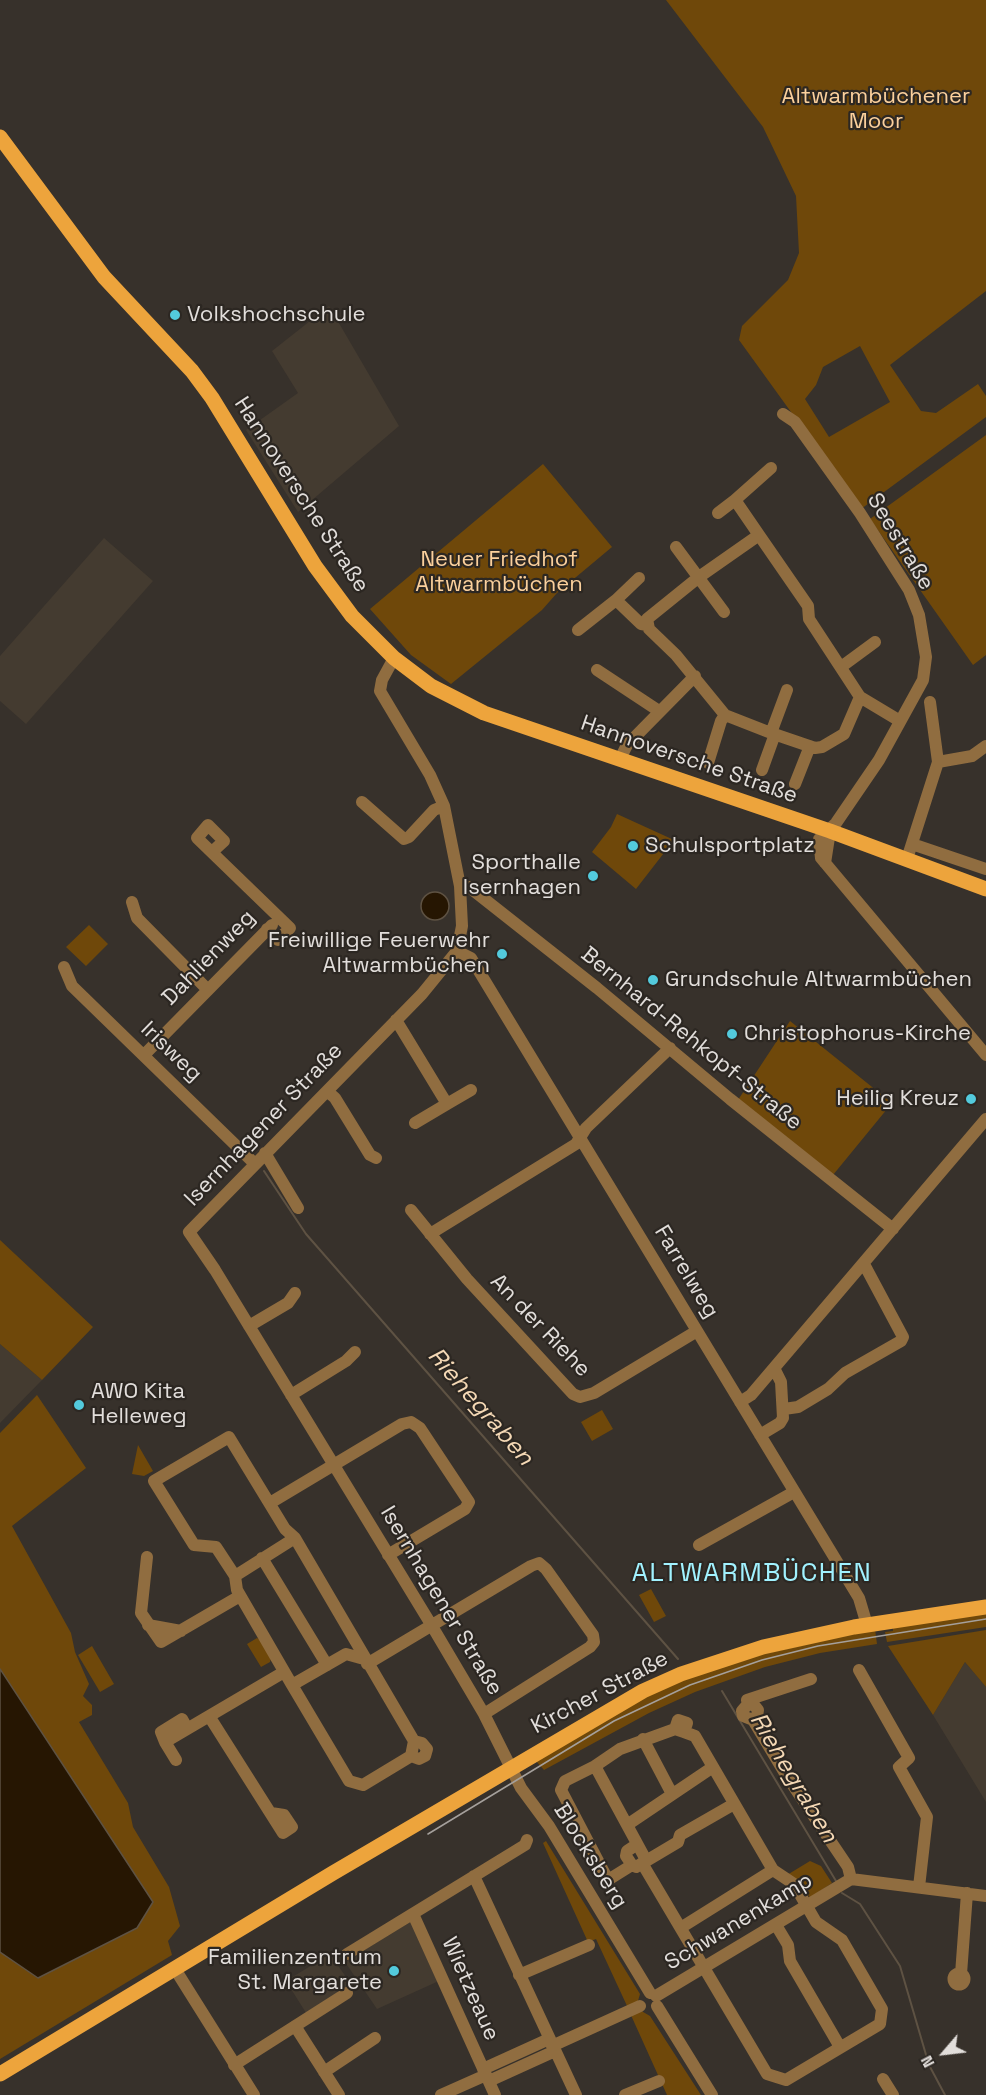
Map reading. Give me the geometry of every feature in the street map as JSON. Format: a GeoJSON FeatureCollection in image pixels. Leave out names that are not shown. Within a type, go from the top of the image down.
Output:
{"type":"FeatureCollection","features":[{"type":"Feature","properties":{"kind":"main road","name":"Hannoversche Straße"},"geometry":{"type":"LineString","coordinates":[[0,137],[105,278],[192,371],[212,398],[315,566],[352,616],[394,658],[431,686],[484,713],[830,831],[986,889]]}},
{"type":"Feature","properties":{"kind":"main road","name":"Kircher Straße"},"geometry":{"type":"LineString","coordinates":[[0,2074],[604,1712],[681,1674],[763,1647],[867,1625],[986,1607]]}},
{"type":"Feature","properties":{"kind":"street","name":"Seestraße"},"geometry":{"type":"LineString","coordinates":[[783,414],[795,422],[860,513],[909,590],[919,615],[926,657],[922,680],[879,760],[830,831]]}},
{"type":"Feature","properties":{"kind":"street"},"geometry":{"type":"LineString","coordinates":[[718,513],[771,468]]}},
{"type":"Feature","properties":{"kind":"street"},"geometry":{"type":"LineString","coordinates":[[735,500],[808,606],[809,619],[860,697],[900,721]]}},
{"type":"Feature","properties":{"kind":"street"},"geometry":{"type":"LineString","coordinates":[[647,625],[647,619],[699,578],[759,536]]}},
{"type":"Feature","properties":{"kind":"street"},"geometry":{"type":"LineString","coordinates":[[676,547],[724,612]]}},
{"type":"Feature","properties":{"kind":"street"},"geometry":{"type":"LineString","coordinates":[[578,630],[616,600],[639,578]]}},
{"type":"Feature","properties":{"kind":"street"},"geometry":{"type":"LineString","coordinates":[[616,600],[641,624],[647,625],[695,676],[725,715],[773,734],[810,746],[822,747],[844,734],[860,697]]}},
{"type":"Feature","properties":{"kind":"street"},"geometry":{"type":"LineString","coordinates":[[841,667],[875,642]]}},
{"type":"Feature","properties":{"kind":"street","name":"Isernhagener Straße"},"geometry":{"type":"LineString","coordinates":[[394,658],[382,680],[380,691],[430,775],[444,806],[460,886],[462,926],[457,951],[444,969],[396,1020],[189,1232],[335,1465],[432,1626],[484,1714],[510,1768]]}},
{"type":"Feature","properties":{"kind":"street"},"geometry":{"type":"LineString","coordinates":[[597,670],[659,711]]}},
{"type":"Feature","properties":{"kind":"street"},"geometry":{"type":"LineString","coordinates":[[620,759],[627,745],[695,676]]}},
{"type":"Feature","properties":{"kind":"street"},"geometry":{"type":"LineString","coordinates":[[762,770],[787,690]]}},
{"type":"Feature","properties":{"kind":"street"},"geometry":{"type":"LineString","coordinates":[[907,859],[938,762],[930,702]]}},
{"type":"Feature","properties":{"kind":"street"},"geometry":{"type":"LineString","coordinates":[[708,762],[725,715]]}},
{"type":"Feature","properties":{"kind":"street"},"geometry":{"type":"LineString","coordinates":[[795,784],[810,746]]}},
{"type":"Feature","properties":{"kind":"street"},"geometry":{"type":"LineString","coordinates":[[938,762],[972,756],[986,746]]}},
{"type":"Feature","properties":{"kind":"street"},"geometry":{"type":"LineString","coordinates":[[362,802],[404,839],[409,837],[434,810],[444,806]]}},
{"type":"Feature","properties":{"kind":"street"},"geometry":{"type":"LineString","coordinates":[[830,831],[825,863],[986,1054]]}},
{"type":"Feature","properties":{"kind":"street"},"geometry":{"type":"LineString","coordinates":[[912,844],[986,869]]}},
{"type":"Feature","properties":{"kind":"street","name":"Dahlienweg"},"geometry":{"type":"LineString","coordinates":[[145,1054],[279,918],[212,852]]}},
{"type":"Feature","properties":{"kind":"street","name":"Bernhard-Rehkopf-Straße"},"geometry":{"type":"LineString","coordinates":[[460,886],[468,887],[893,1229]]}},
{"type":"Feature","properties":{"kind":"street"},"geometry":{"type":"LineString","coordinates":[[132,902],[136,918],[208,990]]}},
{"type":"Feature","properties":{"kind":"street","name":"Farrelweg"},"geometry":{"type":"LineString","coordinates":[[457,951],[471,958],[580,1137],[859,1598],[867,1625]]}},
{"type":"Feature","properties":{"kind":"street","name":"Irisweg"},"geometry":{"type":"LineString","coordinates":[[64,967],[72,986],[145,1054],[255,1164]]}},
{"type":"Feature","properties":{"kind":"street"},"geometry":{"type":"LineString","coordinates":[[396,1020],[447,1104]]}},
{"type":"Feature","properties":{"kind":"street"},"geometry":{"type":"LineString","coordinates":[[430,1234],[576,1144],[586,1128],[670,1048]]}},
{"type":"Feature","properties":{"kind":"street"},"geometry":{"type":"LineString","coordinates":[[415,1123],[471,1090]]}},
{"type":"Feature","properties":{"kind":"street"},"geometry":{"type":"LineString","coordinates":[[327,1091],[335,1098],[369,1155],[376,1158]]}},
{"type":"Feature","properties":{"kind":"street"},"geometry":{"type":"LineString","coordinates":[[740,1402],[751,1395],[986,1119]]}},
{"type":"Feature","properties":{"kind":"street"},"geometry":{"type":"LineString","coordinates":[[265,1153],[298,1208]]}},
{"type":"Feature","properties":{"kind":"street","name":"An der Riehe"},"geometry":{"type":"LineString","coordinates":[[411,1210],[466,1279],[573,1394],[580,1397],[594,1393],[697,1331]]}},
{"type":"Feature","properties":{"kind":"street"},"geometry":{"type":"LineString","coordinates":[[784,1409],[798,1407],[828,1389],[845,1373],[903,1337],[864,1264]]}},
{"type":"Feature","properties":{"kind":"street"},"geometry":{"type":"LineString","coordinates":[[249,1326],[288,1303],[295,1293]]}},
{"type":"Feature","properties":{"kind":"street"},"geometry":{"type":"LineString","coordinates":[[291,1395],[346,1361],[354,1352]]}},
{"type":"Feature","properties":{"kind":"street"},"geometry":{"type":"LineString","coordinates":[[760,1435],[780,1423],[784,1409],[781,1382],[774,1368]]}},
{"type":"Feature","properties":{"kind":"street"},"geometry":{"type":"LineString","coordinates":[[270,1503],[402,1424],[411,1422],[420,1428],[466,1494],[469,1502],[465,1509],[388,1556]]}},
{"type":"Feature","properties":{"kind":"street"},"geometry":{"type":"LineString","coordinates":[[229,1437],[270,1503],[285,1529],[295,1538],[414,1741],[411,1756],[363,1785],[349,1781],[284,1672],[263,1631],[240,1596],[235,1576],[216,1547],[194,1545],[154,1480],[229,1437]]}},
{"type":"Feature","properties":{"kind":"street"},"geometry":{"type":"LineString","coordinates":[[699,1545],[794,1492]]}},
{"type":"Feature","properties":{"kind":"street"},"geometry":{"type":"LineString","coordinates":[[235,1576],[295,1538]]}},
{"type":"Feature","properties":{"kind":"street"},"geometry":{"type":"LineString","coordinates":[[147,1557],[141,1613],[161,1641],[240,1596]]}},
{"type":"Feature","properties":{"kind":"street"},"geometry":{"type":"LineString","coordinates":[[262,1558],[327,1665]]}},
{"type":"Feature","properties":{"kind":"street"},"geometry":{"type":"LineString","coordinates":[[292,1685],[345,1654],[366,1662],[539,1563],[546,1569],[592,1635],[594,1642],[590,1647],[484,1714]]}},
{"type":"Feature","properties":{"kind":"street"},"geometry":{"type":"LineString","coordinates":[[859,1670],[909,1758],[899,1767],[927,1817],[919,1887]]}},
{"type":"Feature","properties":{"kind":"street"},"geometry":{"type":"LineString","coordinates":[[176,1760],[161,1732],[182,1719],[188,1728],[284,1672]]}},
{"type":"Feature","properties":{"kind":"street"},"geometry":{"type":"LineString","coordinates":[[811,1679],[747,1700],[748,1704],[754,1705],[758,1710],[753,1720],[786,1775],[848,1867],[851,1879],[986,1896]]}},
{"type":"Feature","properties":{"kind":"street"},"geometry":{"type":"LineString","coordinates":[[209,1716],[271,1813]]}},
{"type":"Feature","properties":{"kind":"street"},"geometry":{"type":"LineString","coordinates":[[595,1766],[627,1825],[636,1845],[640,1863],[707,1968],[767,2074],[786,2080],[880,2024],[882,2009],[842,1940],[816,1922],[794,1884],[773,1870],[734,1804],[729,1791],[694,1736],[680,1730],[643,1739],[620,1749],[595,1766],[565,1781],[561,1790],[608,1880],[640,1863],[678,1842],[680,1835],[734,1804]]}},
{"type":"Feature","properties":{"kind":"street"},"geometry":{"type":"LineString","coordinates":[[643,1739],[672,1794]]}},
{"type":"Feature","properties":{"kind":"street"},"geometry":{"type":"LineString","coordinates":[[627,1825],[713,1767]]}},
{"type":"Feature","properties":{"kind":"street","name":"Blocksberg"},"geometry":{"type":"LineString","coordinates":[[510,1768],[521,1788],[549,1826],[632,1966],[649,2001],[672,2032],[712,2095]]}},
{"type":"Feature","properties":{"kind":"street"},"geometry":{"type":"LineString","coordinates":[[347,1954],[525,1845],[527,1840]]}},
{"type":"Feature","properties":{"kind":"street"},"geometry":{"type":"LineString","coordinates":[[682,1927],[773,1870]]}},
{"type":"Feature","properties":{"kind":"street"},"geometry":{"type":"LineString","coordinates":[[474,1876],[576,2095]]}},
{"type":"Feature","properties":{"kind":"street","name":"Schwanenkamp"},"geometry":{"type":"LineString","coordinates":[[441,2095],[649,2001],[851,1879]]}},
{"type":"Feature","properties":{"kind":"street"},"geometry":{"type":"LineString","coordinates":[[961,1974],[967,1893]]}},
{"type":"Feature","properties":{"kind":"street","name":"Wietzeaue"},"geometry":{"type":"LineString","coordinates":[[413,1914],[495,2095]]}},
{"type":"Feature","properties":{"kind":"street"},"geometry":{"type":"LineString","coordinates":[[776,1925],[788,1945],[790,1961],[840,2047]]}},
{"type":"Feature","properties":{"kind":"street"},"geometry":{"type":"LineString","coordinates":[[519,1975],[589,1945]]}},
{"type":"Feature","properties":{"kind":"street"},"geometry":{"type":"LineString","coordinates":[[175,1969],[254,2095]]}},
{"type":"Feature","properties":{"kind":"street"},"geometry":{"type":"LineString","coordinates":[[234,2065],[346,1993]]}},
{"type":"Feature","properties":{"kind":"street"},"geometry":{"type":"LineString","coordinates":[[295,2026],[339,2095]]}},
{"type":"Feature","properties":{"kind":"street"},"geometry":{"type":"LineString","coordinates":[[324,2072],[375,2038]]}},
{"type":"Feature","properties":{"kind":"street"},"geometry":{"type":"LineString","coordinates":[[883,2079],[893,2095]]}},
{"type":"Feature","properties":{"kind":"street"},"geometry":{"type":"LineString","coordinates":[[625,2095],[658,2081]]}},
{"type":"Feature","properties":{"kind":"shaded area"},"geometry":{"type":"Polygon","coordinates":[[[329,306],[399,426],[298,512],[246,430],[298,393],[272,351],[329,306]]]}},
{"type":"Feature","properties":{"kind":"shaded area"},"geometry":{"type":"Polygon","coordinates":[[[104,538],[153,581],[26,724],[0,701],[0,656],[104,538]]]}},
{"type":"Feature","properties":{"kind":"shaded area"},"geometry":{"type":"Polygon","coordinates":[[[435,892],[445,896],[449,906],[445,916],[435,920],[425,916],[421,906],[425,896],[435,892]]]}},
{"type":"Feature","properties":{"kind":"shaded area"},"geometry":{"type":"Polygon","coordinates":[[[0,1344],[42,1380],[0,1423],[0,1344]]]}},
{"type":"Feature","properties":{"kind":"shaded area"},"geometry":{"type":"Polygon","coordinates":[[[965,1662],[986,1687],[986,1802],[933,1715],[965,1662]]]}},
{"type":"Feature","properties":{"kind":"shaded area"},"geometry":{"type":"Polygon","coordinates":[[[0,1669],[153,1902],[137,1928],[38,1978],[0,1952],[0,1669]]]}},
{"type":"Feature","properties":{"kind":"shaded area","name":"Familienzentrum St. Margarete"},"geometry":{"type":"Polygon","coordinates":[[[412,1921],[441,1980],[377,2009],[345,1962],[412,1921]]]}},
{"type":"Feature","properties":{"kind":"shaded area","name":"Familienzentrum St. Margarete"},"geometry":{"type":"Polygon","coordinates":[[[330,1954],[353,1987],[308,2016],[286,1981],[330,1954]]]}},
{"type":"Feature","properties":{"kind":"green space","name":"Altwarmbüchener Moor"},"geometry":{"type":"Polygon","coordinates":[[[666,0],[986,0],[986,291],[890,365],[921,411],[936,413],[978,384],[986,396],[986,417],[861,509],[739,340],[742,326],[788,280],[799,253],[796,196],[763,127],[666,0]],[[860,346],[823,367],[816,385],[805,399],[829,437],[890,402],[860,346]]]}},
{"type":"Feature","properties":{"kind":"green space"},"geometry":{"type":"Polygon","coordinates":[[[986,435],[986,655],[973,665],[870,519],[986,435]]]}},
{"type":"Feature","properties":{"kind":"green space","name":"Neuer Friedhof Altwarmbüchen"},"geometry":{"type":"Polygon","coordinates":[[[543,464],[612,547],[557,593],[542,610],[451,684],[411,655],[370,609],[543,464]]]}},
{"type":"Feature","properties":{"kind":"green space","name":"Schulsportplatz"},"geometry":{"type":"Polygon","coordinates":[[[617,814],[674,840],[636,889],[592,852],[611,827],[617,814]]]}},
{"type":"Feature","properties":{"kind":"green space"},"geometry":{"type":"Polygon","coordinates":[[[89,925],[108,944],[86,966],[66,947],[89,925]]]}},
{"type":"Feature","properties":{"kind":"green space"},"geometry":{"type":"Polygon","coordinates":[[[790,1021],[892,1103],[833,1175],[738,1100],[790,1021]]]}},
{"type":"Feature","properties":{"kind":"green space"},"geometry":{"type":"Polygon","coordinates":[[[0,1240],[93,1327],[42,1380],[0,1344],[0,1240]]]}},
{"type":"Feature","properties":{"kind":"green space"},"geometry":{"type":"Polygon","coordinates":[[[37,1395],[86,1468],[12,1526],[71,1633],[75,1652],[89,1684],[83,1696],[92,1705],[92,1715],[79,1722],[128,1803],[133,1827],[169,1887],[180,1926],[168,1941],[172,1955],[0,2059],[0,1952],[38,1978],[153,1902],[0,1669],[0,1433],[37,1395]]]}},
{"type":"Feature","properties":{"kind":"green space"},"geometry":{"type":"Polygon","coordinates":[[[602,1410],[613,1429],[592,1441],[581,1422],[602,1410]]]}},
{"type":"Feature","properties":{"kind":"green space"},"geometry":{"type":"Polygon","coordinates":[[[138,1445],[153,1471],[144,1476],[132,1474],[138,1445]]]}},
{"type":"Feature","properties":{"kind":"green space"},"geometry":{"type":"Polygon","coordinates":[[[651,1589],[666,1616],[654,1622],[639,1595],[651,1589]]]}},
{"type":"Feature","properties":{"kind":"green space"},"geometry":{"type":"Polygon","coordinates":[[[986,1612],[986,1627],[887,1642],[885,1632],[893,1631],[893,1626],[986,1612]]]}},
{"type":"Feature","properties":{"kind":"green space"},"geometry":{"type":"Polygon","coordinates":[[[875,1629],[877,1644],[820,1653],[765,1667],[695,1692],[649,1713],[544,1770],[536,1761],[641,1698],[724,1663],[875,1629]]]}},
{"type":"Feature","properties":{"kind":"green space"},"geometry":{"type":"Polygon","coordinates":[[[986,1630],[986,1687],[965,1662],[933,1715],[888,1646],[986,1630]]]}},
{"type":"Feature","properties":{"kind":"green space"},"geometry":{"type":"Polygon","coordinates":[[[257,1638],[266,1643],[272,1653],[270,1662],[261,1667],[247,1644],[257,1638]]]}},
{"type":"Feature","properties":{"kind":"green space"},"geometry":{"type":"Polygon","coordinates":[[[92,1646],[114,1684],[100,1692],[78,1655],[92,1646]]]}},
{"type":"Feature","properties":{"kind":"green space"},"geometry":{"type":"Polygon","coordinates":[[[546,1841],[640,1994],[638,2001],[628,2008],[596,1939],[588,1942],[543,1843],[546,1841]]]}},
{"type":"Feature","properties":{"kind":"green space"},"geometry":{"type":"Polygon","coordinates":[[[810,1861],[821,1866],[832,1883],[810,1898],[800,1882],[787,1875],[810,1861]]]}},
{"type":"Feature","properties":{"kind":"green space"},"geometry":{"type":"Polygon","coordinates":[[[638,2009],[650,2016],[701,2095],[667,2095],[630,2013],[638,2009]]]}},
{"type":"Feature","properties":{"kind":"waterway","name":"Riehegraben"},"geometry":{"type":"LineString","coordinates":[[264,1171],[306,1234],[678,1659]]}},
{"type":"Feature","properties":{"kind":"waterway","name":"Riehegraben"},"geometry":{"type":"LineString","coordinates":[[722,1691],[836,1881]]}},
{"type":"Feature","properties":{"kind":"waterway","name":"Riehegraben"},"geometry":{"type":"LineString","coordinates":[[842,1893],[860,1904],[900,1966],[929,2065],[945,2095]]}},
{"type":"Feature","properties":{"kind":"tram line"},"geometry":{"type":"LineString","coordinates":[[428,1834],[614,1721],[690,1685],[762,1660],[818,1646],[986,1619]]}},
{"type":"Feature","properties":{"kind":"place","name":"Volkshochschule"},"geometry":{"type":"Point","coordinates":[175,315]}},
{"type":"Feature","properties":{"kind":"place","name":"Schulsportplatz"},"geometry":{"type":"Point","coordinates":[633,846]}},
{"type":"Feature","properties":{"kind":"place","name":"Sporthalle Isernhagen"},"geometry":{"type":"Point","coordinates":[593,876]}},
{"type":"Feature","properties":{"kind":"place","name":"Freiwillige Feuerwehr Altwarmbüchen"},"geometry":{"type":"Point","coordinates":[502,954]}},
{"type":"Feature","properties":{"kind":"place","name":"Grundschule Altwarmbüchen"},"geometry":{"type":"Point","coordinates":[653,980]}},
{"type":"Feature","properties":{"kind":"place","name":"Christophorus-Kirche"},"geometry":{"type":"Point","coordinates":[732,1034]}},
{"type":"Feature","properties":{"kind":"place","name":"Heilig Kreuz"},"geometry":{"type":"Point","coordinates":[971,1099]}},
{"type":"Feature","properties":{"kind":"place","name":"AWO Kita Helleweg"},"geometry":{"type":"Point","coordinates":[79,1405]}},
{"type":"Feature","properties":{"kind":"place","name":"Familienzentrum St. Margarete"},"geometry":{"type":"Point","coordinates":[394,1971]}},
{"type":"Feature","properties":{"kind":"district","name":"ALTWARMBÜCHEN"},"geometry":{"type":"Point","coordinates":[752,1574]}}]}
